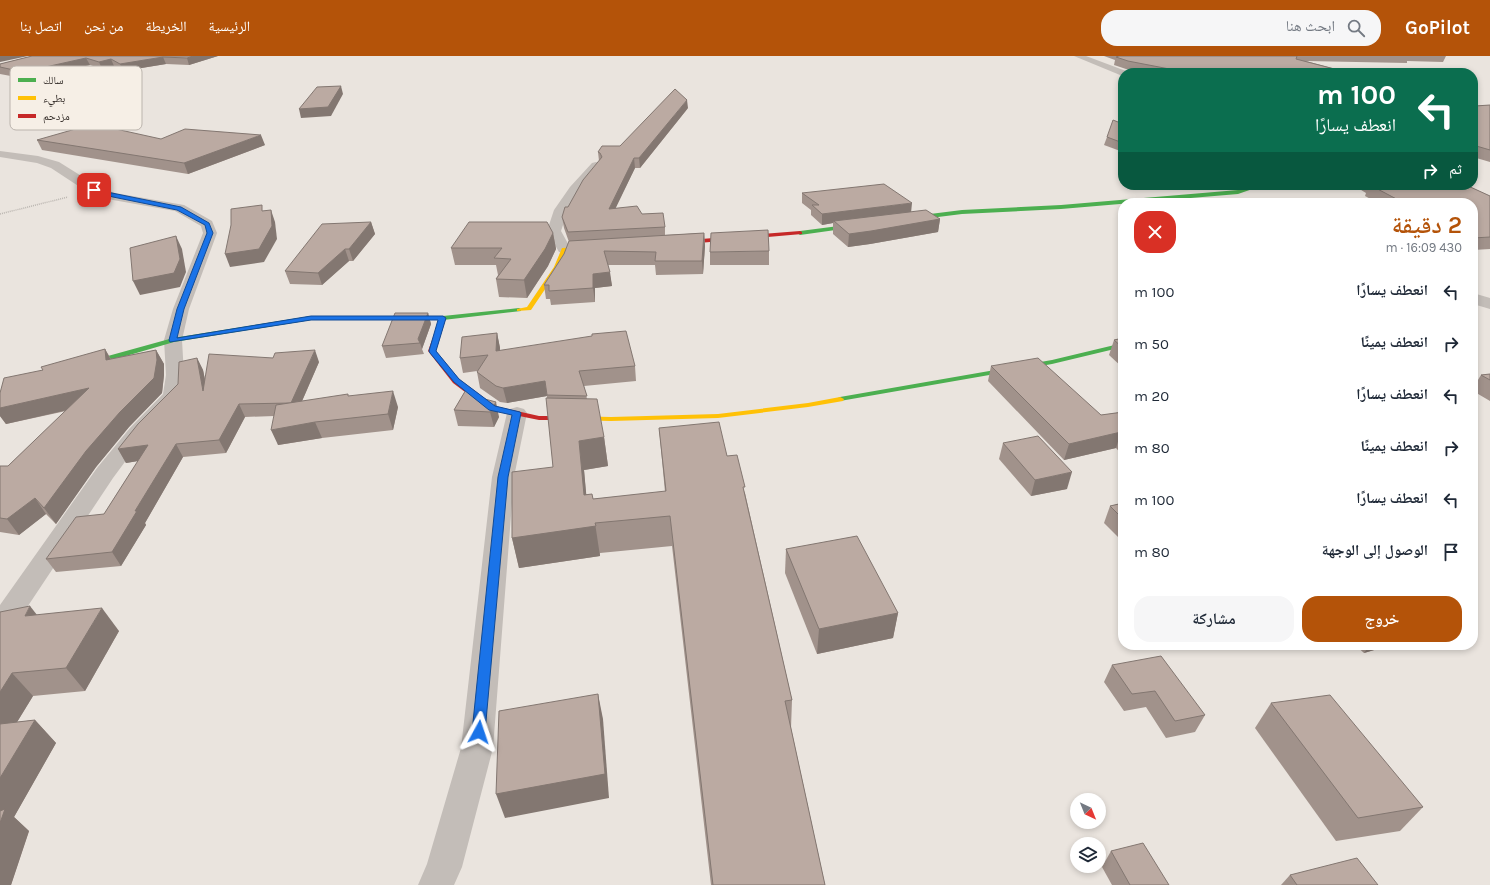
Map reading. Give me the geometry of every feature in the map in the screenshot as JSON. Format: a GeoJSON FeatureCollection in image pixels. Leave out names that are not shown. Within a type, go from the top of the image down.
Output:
{"type":"FeatureCollection","features":[{"type":"Feature","properties":{"kind":"street"},"geometry":{"type":"LineString","coordinates":[[1078,56],[1118,71]]}},
{"type":"Feature","properties":{"kind":"street"},"geometry":{"type":"LineString","coordinates":[[0,154],[38,160],[55,165],[94,190],[113,196],[179,208],[207,224],[210,233],[181,309],[173,340],[176,375],[173,396],[137,432],[110,467],[0,626]]}},
{"type":"Feature","properties":{"kind":"street"},"geometry":{"type":"LineString","coordinates":[[564,250],[554,231],[561,210],[575,190],[596,166]]}},
{"type":"Feature","properties":{"kind":"street"},"geometry":{"type":"LineString","coordinates":[[1167,198],[1238,192],[1245,190]]}},
{"type":"Feature","properties":{"kind":"street"},"geometry":{"type":"LineString","coordinates":[[900,220],[962,212],[1061,207],[1118,202]]}},
{"type":"Feature","properties":{"kind":"street"},"geometry":{"type":"LineString","coordinates":[[666,243],[776,236],[869,224]]}},
{"type":"Feature","properties":{"kind":"street"},"geometry":{"type":"LineString","coordinates":[[564,250],[603,247]]}},
{"type":"Feature","properties":{"kind":"street"},"geometry":{"type":"LineString","coordinates":[[75,368],[173,340],[311,318],[443,318],[529,309],[557,267],[564,250]]}},
{"type":"Feature","properties":{"kind":"street"},"geometry":{"type":"LineString","coordinates":[[1478,300],[1490,304]]}},
{"type":"Feature","properties":{"kind":"street"},"geometry":{"type":"LineString","coordinates":[[443,318],[432,351],[456,380],[492,408],[539,418],[611,419],[718,416],[808,405],[1036,365],[1118,345]]}},
{"type":"Feature","properties":{"kind":"street"},"geometry":{"type":"LineString","coordinates":[[436,885],[444,867],[477,748],[503,477],[517,413]]}},
{"type":"Feature","properties":{"kind":"path"},"geometry":{"type":"LineString","coordinates":[[0,214],[94,190]]}},
{"type":"Feature","properties":{"kind":"building"},"geometry":{"type":"Polygon","coordinates":[[[32,56],[193,56],[187,58],[163,57],[120,64],[111,59],[99,62],[86,58],[50,66],[10,66],[10,69],[0,67],[0,64],[32,56]]]}},
{"type":"Feature","properties":{"kind":"building"},"geometry":{"type":"Polygon","coordinates":[[[1297,56],[1296,59],[1331,68],[1164,68],[1128,61],[1116,57],[1297,56]]]}},
{"type":"Feature","properties":{"kind":"building"},"geometry":{"type":"Polygon","coordinates":[[[341,86],[328,107],[299,109],[317,87],[341,86]]]}},
{"type":"Feature","properties":{"kind":"building"},"geometry":{"type":"Polygon","coordinates":[[[675,89],[687,100],[639,158],[634,158],[609,209],[637,206],[642,214],[663,213],[665,227],[568,232],[562,217],[565,207],[568,207],[583,180],[602,157],[598,152],[602,146],[620,146],[675,89]]]}},
{"type":"Feature","properties":{"kind":"building"},"geometry":{"type":"Polygon","coordinates":[[[1490,105],[1490,150],[1478,146],[1478,106],[1490,105]]]}},
{"type":"Feature","properties":{"kind":"building"},"geometry":{"type":"Polygon","coordinates":[[[1113,120],[1118,122],[1118,141],[1107,137],[1113,120]]]}},
{"type":"Feature","properties":{"kind":"building"},"geometry":{"type":"Polygon","coordinates":[[[185,129],[261,135],[184,163],[37,140],[72,130],[120,130],[161,139],[185,129]]]}},
{"type":"Feature","properties":{"kind":"building"},"geometry":{"type":"Polygon","coordinates":[[[884,184],[912,203],[822,214],[812,205],[819,205],[802,193],[884,184]]]}},
{"type":"Feature","properties":{"kind":"building"},"geometry":{"type":"Polygon","coordinates":[[[1379,190],[1477,190],[1490,196],[1490,237],[1478,238],[1478,198],[1395,198],[1379,190]]]}},
{"type":"Feature","properties":{"kind":"building"},"geometry":{"type":"Polygon","coordinates":[[[262,205],[262,211],[271,210],[272,226],[259,249],[225,254],[231,225],[231,209],[262,205]]]}},
{"type":"Feature","properties":{"kind":"building"},"geometry":{"type":"Polygon","coordinates":[[[926,210],[940,219],[849,234],[834,221],[926,210]]]}},
{"type":"Feature","properties":{"kind":"building"},"geometry":{"type":"Polygon","coordinates":[[[371,222],[349,249],[345,249],[318,273],[285,271],[322,224],[371,222]]]}},
{"type":"Feature","properties":{"kind":"building"},"geometry":{"type":"Polygon","coordinates":[[[469,222],[547,222],[553,233],[545,249],[524,280],[496,279],[511,259],[494,258],[502,248],[451,248],[469,222]]]}},
{"type":"Feature","properties":{"kind":"building"},"geometry":{"type":"Polygon","coordinates":[[[768,230],[769,251],[710,252],[711,233],[768,230]]]}},
{"type":"Feature","properties":{"kind":"building"},"geometry":{"type":"Polygon","coordinates":[[[704,233],[702,261],[655,261],[656,252],[604,251],[610,272],[593,274],[593,288],[549,291],[549,285],[544,285],[564,254],[569,241],[704,233]]]}},
{"type":"Feature","properties":{"kind":"building"},"geometry":{"type":"Polygon","coordinates":[[[176,236],[180,259],[174,273],[133,281],[130,248],[176,236]]]}},
{"type":"Feature","properties":{"kind":"building"},"geometry":{"type":"Polygon","coordinates":[[[395,313],[428,313],[418,339],[420,343],[382,346],[395,313]]]}},
{"type":"Feature","properties":{"kind":"building"},"geometry":{"type":"Polygon","coordinates":[[[626,331],[635,366],[579,371],[587,396],[547,395],[545,381],[503,388],[496,386],[477,372],[488,355],[460,358],[462,337],[497,333],[496,351],[592,336],[592,334],[626,331]]]}},
{"type":"Feature","properties":{"kind":"building"},"geometry":{"type":"Polygon","coordinates":[[[105,349],[106,360],[156,350],[157,360],[154,378],[120,412],[86,451],[44,508],[35,498],[7,519],[0,518],[0,466],[8,466],[89,388],[0,408],[0,393],[4,378],[43,370],[41,367],[105,349]]]}},
{"type":"Feature","properties":{"kind":"building"},"geometry":{"type":"Polygon","coordinates":[[[315,350],[291,403],[239,404],[219,440],[176,444],[112,552],[46,559],[76,517],[104,514],[148,445],[118,449],[138,424],[178,384],[179,362],[197,358],[203,391],[209,354],[273,358],[275,353],[315,350]]]}},
{"type":"Feature","properties":{"kind":"building"},"geometry":{"type":"Polygon","coordinates":[[[1038,358],[1101,415],[1118,413],[1118,433],[1069,444],[991,366],[1038,358]]]}},
{"type":"Feature","properties":{"kind":"building"},"geometry":{"type":"Polygon","coordinates":[[[1490,374],[1490,380],[1481,375],[1490,374]]]}},
{"type":"Feature","properties":{"kind":"building"},"geometry":{"type":"Polygon","coordinates":[[[467,388],[481,398],[496,402],[490,412],[454,410],[467,388]]]}},
{"type":"Feature","properties":{"kind":"building"},"geometry":{"type":"Polygon","coordinates":[[[393,391],[388,414],[315,422],[271,430],[276,405],[348,394],[348,396],[393,391]]]}},
{"type":"Feature","properties":{"kind":"building"},"geometry":{"type":"Polygon","coordinates":[[[546,398],[597,399],[604,437],[579,441],[584,495],[592,494],[593,499],[666,491],[659,428],[719,422],[727,456],[737,455],[745,487],[743,487],[792,700],[785,701],[825,885],[713,885],[670,516],[595,523],[596,526],[512,538],[512,472],[553,467],[546,398]]]}},
{"type":"Feature","properties":{"kind":"building"},"geometry":{"type":"Polygon","coordinates":[[[1038,436],[1072,472],[1035,480],[1003,443],[1038,436]]]}},
{"type":"Feature","properties":{"kind":"building"},"geometry":{"type":"Polygon","coordinates":[[[1118,504],[1118,514],[1110,506],[1118,504]]]}},
{"type":"Feature","properties":{"kind":"building"},"geometry":{"type":"Polygon","coordinates":[[[857,536],[898,613],[819,629],[786,549],[857,536]]]}},
{"type":"Feature","properties":{"kind":"building"},"geometry":{"type":"Polygon","coordinates":[[[30,606],[25,616],[102,608],[66,668],[12,673],[0,692],[0,612],[30,606]]]}},
{"type":"Feature","properties":{"kind":"building"},"geometry":{"type":"Polygon","coordinates":[[[1161,656],[1205,715],[1175,721],[1155,691],[1132,694],[1112,665],[1161,656]]]}},
{"type":"Feature","properties":{"kind":"building"},"geometry":{"type":"Polygon","coordinates":[[[598,694],[605,774],[496,794],[499,711],[598,694]]]}},
{"type":"Feature","properties":{"kind":"building"},"geometry":{"type":"Polygon","coordinates":[[[1330,695],[1423,807],[1358,818],[1271,703],[1330,695]]]}},
{"type":"Feature","properties":{"kind":"building"},"geometry":{"type":"Polygon","coordinates":[[[35,720],[0,778],[0,724],[35,720]]]}},
{"type":"Feature","properties":{"kind":"building"},"geometry":{"type":"Polygon","coordinates":[[[5,809],[0,823],[0,811],[5,809]]]}},
{"type":"Feature","properties":{"kind":"building"},"geometry":{"type":"Polygon","coordinates":[[[1143,843],[1169,885],[1130,885],[1111,851],[1143,843]]]}},
{"type":"Feature","properties":{"kind":"building"},"geometry":{"type":"Polygon","coordinates":[[[1357,858],[1378,885],[1297,885],[1290,875],[1357,858]]]}},
{"type":"Feature","properties":{"kind":"traffic: fast"},"geometry":{"type":"LineString","coordinates":[[1167,198],[1238,192],[1245,190]]}},
{"type":"Feature","properties":{"kind":"traffic: fast"},"geometry":{"type":"LineString","coordinates":[[906,219],[962,212],[1061,207],[1118,202]]}},
{"type":"Feature","properties":{"kind":"traffic: fast"},"geometry":{"type":"LineString","coordinates":[[800,233],[862,225]]}},
{"type":"Feature","properties":{"kind":"traffic: fast"},"geometry":{"type":"LineString","coordinates":[[82,366],[173,340],[311,318],[443,318],[519,310]]}},
{"type":"Feature","properties":{"kind":"traffic: fast"},"geometry":{"type":"LineString","coordinates":[[840,399],[1052,362],[1118,346]]}},
{"type":"Feature","properties":{"kind":"traffic: slow"},"geometry":{"type":"LineString","coordinates":[[519,310],[529,309],[557,267],[564,249],[595,248]]}},
{"type":"Feature","properties":{"kind":"traffic: slow"},"geometry":{"type":"LineString","coordinates":[[570,418],[611,419],[718,416],[808,405],[840,399]]}},
{"type":"Feature","properties":{"kind":"traffic: jam"},"geometry":{"type":"LineString","coordinates":[[676,243],[800,233]]}},
{"type":"Feature","properties":{"kind":"traffic: jam"},"geometry":{"type":"LineString","coordinates":[[443,318],[432,351],[456,381],[492,408],[539,418],[570,418]]}},
{"type":"Feature","properties":{"kind":"route"},"geometry":{"type":"LineString","coordinates":[[94,190],[113,196],[179,208],[207,224],[210,233],[181,309],[173,340],[311,318],[443,318],[432,351],[456,380],[492,408],[517,413],[503,477],[479,732]]}}]}
